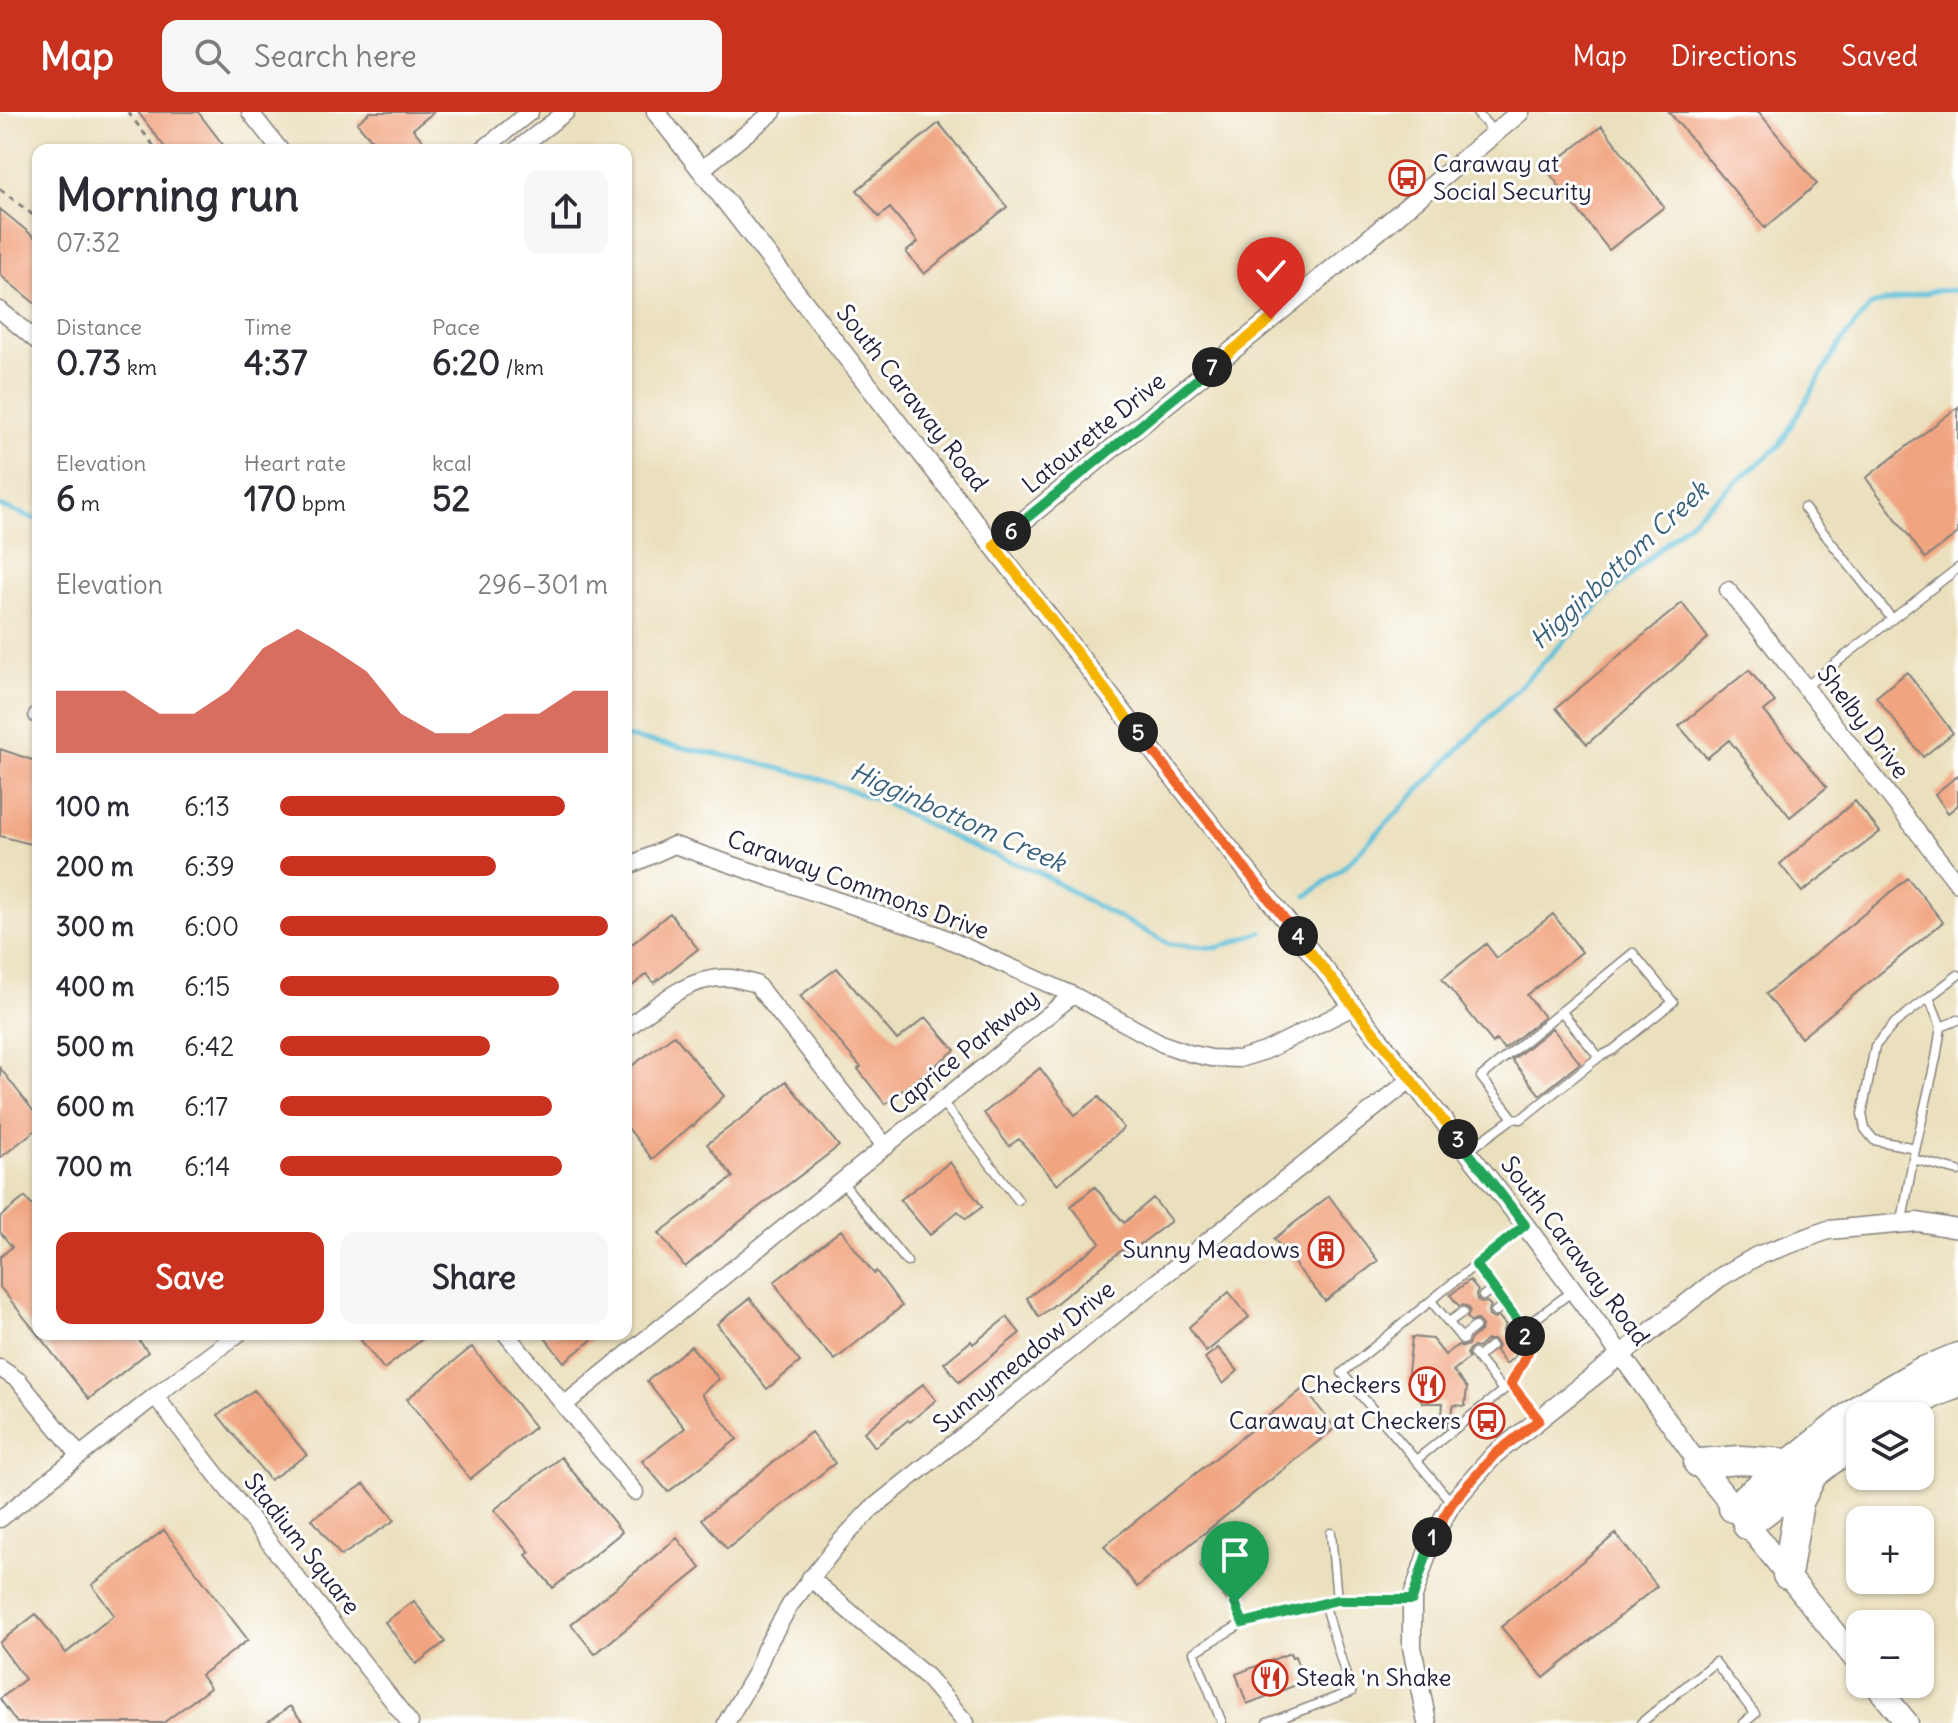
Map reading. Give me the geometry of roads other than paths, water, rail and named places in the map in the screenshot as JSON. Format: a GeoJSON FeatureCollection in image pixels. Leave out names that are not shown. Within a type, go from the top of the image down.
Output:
{"type":"FeatureCollection","features":[{"type":"Feature","properties":{"kind":"highway"},"geometry":{"type":"LineString","coordinates":[[1740,1516],[1800,1469],[1864,1405],[1919,1373],[1958,1357]]}},
{"type":"Feature","properties":{"kind":"highway"},"geometry":{"type":"LineString","coordinates":[[1918,1402],[1958,1384]]}},
{"type":"Feature","properties":{"kind":"highway"},"geometry":{"type":"LineString","coordinates":[[1698,1463],[1741,1460],[1800,1469],[1846,1445]]}},
{"type":"Feature","properties":{"kind":"highway"},"geometry":{"type":"LineString","coordinates":[[1787,1575],[1799,1502],[1800,1469]]}},
{"type":"Feature","properties":{"kind":"main road","name":"South Caraway Road"},"geometry":{"type":"LineString","coordinates":[[1698,1463],[1846,1648]]}},
{"type":"Feature","properties":{"kind":"main road"},"geometry":{"type":"LineString","coordinates":[[1886,1698],[1907,1723]]}},
{"type":"Feature","properties":{"kind":"street"},"geometry":{"type":"LineString","coordinates":[[250,112],[275,144]]}},
{"type":"Feature","properties":{"kind":"street"},"geometry":{"type":"LineString","coordinates":[[490,144],[530,112]]}},
{"type":"Feature","properties":{"kind":"street"},"geometry":{"type":"LineString","coordinates":[[524,144],[566,112]]}},
{"type":"Feature","properties":{"kind":"street","name":"South Caraway Road"},"geometry":{"type":"LineString","coordinates":[[656,112],[1525,1225],[1698,1463]]}},
{"type":"Feature","properties":{"kind":"street"},"geometry":{"type":"LineString","coordinates":[[701,170],[773,112]]}},
{"type":"Feature","properties":{"kind":"street","name":"Latourette Drive"},"geometry":{"type":"LineString","coordinates":[[994,545],[1520,112]]}},
{"type":"Feature","properties":{"kind":"street"},"geometry":{"type":"LineString","coordinates":[[0,310],[32,337]]}},
{"type":"Feature","properties":{"kind":"street","name":"Shelby Drive"},"geometry":{"type":"LineString","coordinates":[[1728,590],[1958,884]]}},
{"type":"Feature","properties":{"kind":"street","name":"Caraway Commons Drive"},"geometry":{"type":"LineString","coordinates":[[632,864],[674,845],[936,934],[1073,995]]}},
{"type":"Feature","properties":{"kind":"street","name":"Caprice Parkway"},"geometry":{"type":"LineString","coordinates":[[632,1024],[663,1000],[698,981],[731,978],[756,984],[886,1147],[1073,995],[1163,1044],[1226,1060],[1265,1051],[1353,1007]]}},
{"type":"Feature","properties":{"kind":"street","name":"Sunnymeadow Drive"},"geometry":{"type":"LineString","coordinates":[[726,1723],[790,1605],[839,1543],[870,1510],[1410,1080]]}},
{"type":"Feature","properties":{"kind":"street"},"geometry":{"type":"LineString","coordinates":[[564,1405],[886,1147]]}},
{"type":"Feature","properties":{"kind":"street"},"geometry":{"type":"LineString","coordinates":[[1421,1721],[1412,1647],[1412,1600],[1432,1538],[1452,1503],[1495,1454],[1719,1278],[1757,1256],[1828,1230],[1902,1222],[1958,1229]]}},
{"type":"Feature","properties":{"kind":"street"},"geometry":{"type":"LineString","coordinates":[[0,1519],[230,1340]]}},
{"type":"Feature","properties":{"kind":"street"},"geometry":{"type":"LineString","coordinates":[[511,1340],[635,1492]]}},
{"type":"Feature","properties":{"kind":"street"},"geometry":{"type":"LineString","coordinates":[[0,1368],[19,1381],[80,1456]]}},
{"type":"Feature","properties":{"kind":"street","name":"Stadium Square"},"geometry":{"type":"LineString","coordinates":[[155,1396],[410,1723]]}},
{"type":"Feature","properties":{"kind":"street"},"geometry":{"type":"LineString","coordinates":[[810,1578],[926,1676],[966,1723]]}},
{"type":"Feature","properties":{"kind":"lane"},"geometry":{"type":"LineString","coordinates":[[1476,112],[1494,133]]}},
{"type":"Feature","properties":{"kind":"lane"},"geometry":{"type":"LineString","coordinates":[[1804,508],[1892,619]]}},
{"type":"Feature","properties":{"kind":"lane"},"geometry":{"type":"LineString","coordinates":[[1805,687],[1958,568]]}},
{"type":"Feature","properties":{"kind":"lane"},"geometry":{"type":"LineString","coordinates":[[1468,1152],[1513,1118],[1521,1119],[1673,1002],[1633,953],[1481,1077],[1513,1118]]}},
{"type":"Feature","properties":{"kind":"lane"},"geometry":{"type":"LineString","coordinates":[[1915,1148],[1874,1140],[1865,1129],[1862,1114],[1875,1046],[1895,1023],[1958,975]]}},
{"type":"Feature","properties":{"kind":"lane"},"geometry":{"type":"LineString","coordinates":[[1902,1222],[1941,1027],[1929,997]]}},
{"type":"Feature","properties":{"kind":"lane"},"geometry":{"type":"LineString","coordinates":[[1561,1011],[1599,1057]]}},
{"type":"Feature","properties":{"kind":"lane"},"geometry":{"type":"LineString","coordinates":[[1941,1027],[1958,1020]]}},
{"type":"Feature","properties":{"kind":"lane"},"geometry":{"type":"LineString","coordinates":[[942,1102],[1018,1200]]}},
{"type":"Feature","properties":{"kind":"lane"},"geometry":{"type":"LineString","coordinates":[[1913,1159],[1958,1171]]}},
{"type":"Feature","properties":{"kind":"lane"},"geometry":{"type":"LineString","coordinates":[[842,1182],[907,1262]]}},
{"type":"Feature","properties":{"kind":"lane"},"geometry":{"type":"LineString","coordinates":[[1452,1503],[1342,1373],[1525,1225]]}},
{"type":"Feature","properties":{"kind":"lane"},"geometry":{"type":"LineString","coordinates":[[1416,1460],[1511,1384],[1528,1352],[1521,1326],[1476,1265]]}},
{"type":"Feature","properties":{"kind":"lane"},"geometry":{"type":"LineString","coordinates":[[1483,1296],[1493,1288]]}},
{"type":"Feature","properties":{"kind":"lane"},"geometry":{"type":"LineString","coordinates":[[1510,1331],[1574,1290]]}},
{"type":"Feature","properties":{"kind":"lane"},"geometry":{"type":"LineString","coordinates":[[1431,1301],[1462,1339],[1475,1327]]}},
{"type":"Feature","properties":{"kind":"lane"},"geometry":{"type":"LineString","coordinates":[[1495,1312],[1505,1303]]}},
{"type":"Feature","properties":{"kind":"lane"},"geometry":{"type":"LineString","coordinates":[[1449,1322],[1463,1312]]}},
{"type":"Feature","properties":{"kind":"lane"},"geometry":{"type":"LineString","coordinates":[[1491,1346],[1475,1356],[1503,1390]]}},
{"type":"Feature","properties":{"kind":"lane"},"geometry":{"type":"LineString","coordinates":[[1511,1384],[1539,1420]]}},
{"type":"Feature","properties":{"kind":"lane"},"geometry":{"type":"LineString","coordinates":[[1331,1533],[1337,1600]]}},
{"type":"Feature","properties":{"kind":"lane"},"geometry":{"type":"LineString","coordinates":[[1205,1565],[1235,1603],[1243,1623]]}},
{"type":"Feature","properties":{"kind":"lane"},"geometry":{"type":"LineString","coordinates":[[1222,1723],[1194,1652],[1243,1623],[1324,1603],[1337,1600],[1412,1600]]}},
{"type":"Feature","properties":{"kind":"lane"},"geometry":{"type":"LineString","coordinates":[[1267,1723],[1351,1692],[1324,1603]]}},
{"type":"Feature","properties":{"kind":"lane"},"geometry":{"type":"LineString","coordinates":[[1641,1723],[1715,1662],[1758,1719],[1744,1723]]}},
{"type":"Feature","properties":{"kind":"waterway","name":"Higginbottom Creek"},"geometry":{"type":"LineString","coordinates":[[1307,896],[1345,866],[1611,593],[1779,446],[1839,345],[1871,305],[1934,291],[1958,290]]}},
{"type":"Feature","properties":{"kind":"waterway","name":"Higginbottom Creek"},"geometry":{"type":"LineString","coordinates":[[0,506],[32,518]]}},
{"type":"Feature","properties":{"kind":"waterway","name":"Higginbottom Creek"},"geometry":{"type":"LineString","coordinates":[[632,738],[737,758],[814,777],[883,802],[968,845],[1038,872],[1170,944],[1217,948],[1262,932]]}},
{"type":"Feature","properties":{"kind":"place","name":"Caraway at Social Security"},"geometry":{"type":"Point","coordinates":[1407,178]}},
{"type":"Feature","properties":{"kind":"place","name":"Sunny Meadows"},"geometry":{"type":"Point","coordinates":[1326,1250]}},
{"type":"Feature","properties":{"kind":"place","name":"Checkers"},"geometry":{"type":"Point","coordinates":[1427,1385]}},
{"type":"Feature","properties":{"kind":"place","name":"Caraway at Checkers"},"geometry":{"type":"Point","coordinates":[1487,1421]}},
{"type":"Feature","properties":{"kind":"place","name":"Steak 'n Shake"},"geometry":{"type":"Point","coordinates":[1270,1678]}}]}
